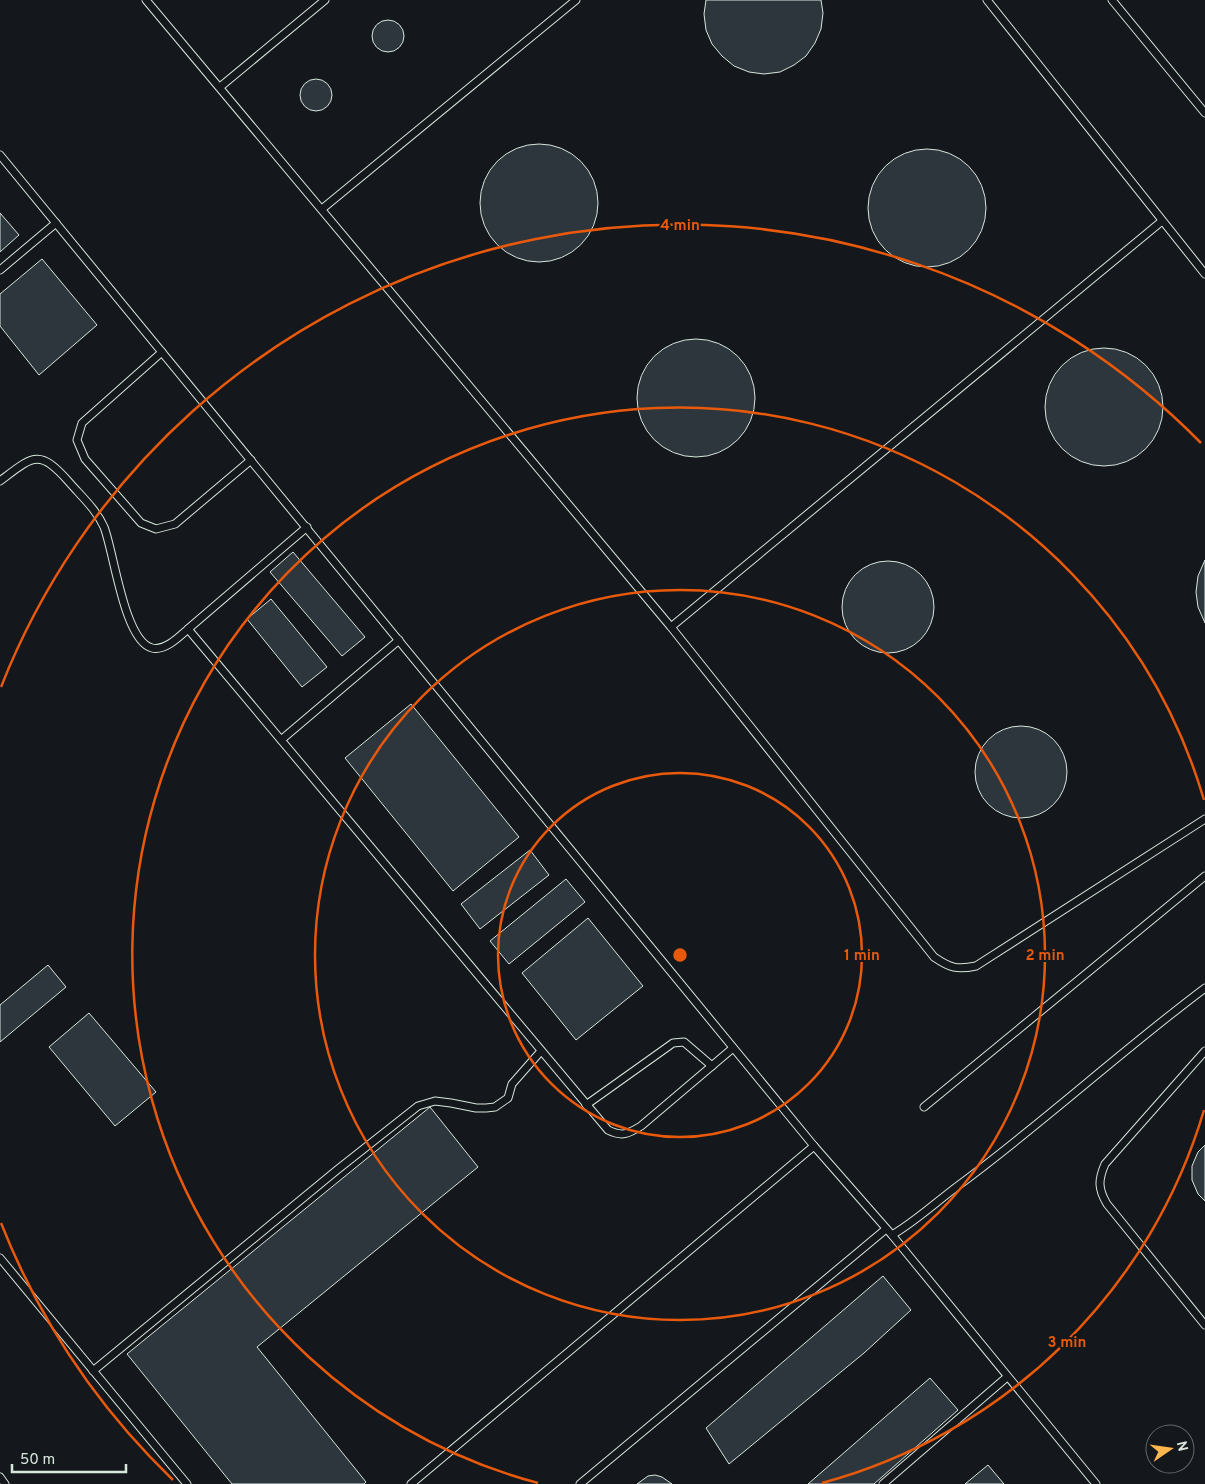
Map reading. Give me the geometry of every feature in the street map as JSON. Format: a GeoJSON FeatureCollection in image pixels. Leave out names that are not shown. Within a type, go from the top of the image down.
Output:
{"type":"FeatureCollection","features":[{"type":"Feature","properties":{"kind":"lane"},"geometry":{"type":"LineString","coordinates":[[146,0],[671,627],[934,957],[947,966],[962,969],[976,966],[1205,819]]}},
{"type":"Feature","properties":{"kind":"lane"},"geometry":{"type":"LineString","coordinates":[[220,87],[325,0]]}},
{"type":"Feature","properties":{"kind":"lane"},"geometry":{"type":"LineString","coordinates":[[322,209],[576,0]]}},
{"type":"Feature","properties":{"kind":"lane"},"geometry":{"type":"LineString","coordinates":[[987,0],[1205,274]]}},
{"type":"Feature","properties":{"kind":"lane"},"geometry":{"type":"LineString","coordinates":[[1112,0],[1205,114]]}},
{"type":"Feature","properties":{"kind":"lane"},"geometry":{"type":"LineString","coordinates":[[0,155],[733,1048],[814,1146],[892,1235],[1096,1484]]}},
{"type":"Feature","properties":{"kind":"lane"},"geometry":{"type":"LineString","coordinates":[[671,627],[1162,221]]}},
{"type":"Feature","properties":{"kind":"lane"},"geometry":{"type":"LineString","coordinates":[[0,270],[56,223]]}},
{"type":"Feature","properties":{"kind":"lane"},"geometry":{"type":"LineString","coordinates":[[162,352],[82,423],[77,440],[85,459],[141,524],[156,529],[175,524],[251,460]]}},
{"type":"Feature","properties":{"kind":"lane"},"geometry":{"type":"LineString","coordinates":[[0,481],[21,465],[33,459],[46,460],[55,467],[92,508],[103,526],[128,619],[137,636],[144,644],[153,648],[163,647],[174,641],[306,528]]}},
{"type":"Feature","properties":{"kind":"lane"},"geometry":{"type":"LineString","coordinates":[[188,629],[608,1130],[617,1134],[628,1133],[641,1126],[733,1048]]}},
{"type":"Feature","properties":{"kind":"lane"},"geometry":{"type":"LineString","coordinates":[[281,740],[399,640]]}},
{"type":"Feature","properties":{"kind":"lane"},"geometry":{"type":"LineString","coordinates":[[924,1107],[1205,876]]}},
{"type":"Feature","properties":{"kind":"lane"},"geometry":{"type":"LineString","coordinates":[[892,1235],[910,1224],[977,1173],[1156,1024],[1205,988]]}},
{"type":"Feature","properties":{"kind":"lane"},"geometry":{"type":"LineString","coordinates":[[586,1105],[672,1043],[684,1042],[712,1066]]}},
{"type":"Feature","properties":{"kind":"lane"},"geometry":{"type":"LineString","coordinates":[[93,1371],[336,1170],[418,1106],[435,1101],[476,1108],[495,1107],[508,1098],[512,1084],[541,1051]]}},
{"type":"Feature","properties":{"kind":"lane"},"geometry":{"type":"LineString","coordinates":[[1205,1051],[1105,1164],[1100,1175],[1100,1185],[1102,1196],[1107,1204],[1205,1325]]}},
{"type":"Feature","properties":{"kind":"lane"},"geometry":{"type":"LineString","coordinates":[[411,1484],[814,1146]]}},
{"type":"Feature","properties":{"kind":"lane"},"geometry":{"type":"LineString","coordinates":[[580,1484],[886,1229]]}},
{"type":"Feature","properties":{"kind":"lane"},"geometry":{"type":"LineString","coordinates":[[0,1258],[187,1484]]}},
{"type":"Feature","properties":{"kind":"lane"},"geometry":{"type":"LineString","coordinates":[[882,1484],[1007,1377]]}},
{"type":"Feature","properties":{"kind":"building"},"geometry":{"type":"Polygon","coordinates":[[[706,0],[821,0],[823,13],[821,29],[815,43],[806,56],[794,65],[780,72],[764,74],[749,72],[734,66],[712,44],[706,30],[704,14],[706,0]]]}},
{"type":"Feature","properties":{"kind":"building"},"geometry":{"type":"Polygon","coordinates":[[[388,20],[394,21],[399,25],[403,30],[403,42],[399,47],[394,51],[388,52],[382,51],[377,47],[373,42],[372,36],[373,30],[377,25],[382,21],[388,20]]]}},
{"type":"Feature","properties":{"kind":"building"},"geometry":{"type":"Polygon","coordinates":[[[316,79],[327,84],[332,95],[327,106],[316,111],[305,106],[300,95],[305,84],[316,79]]]}},
{"type":"Feature","properties":{"kind":"building"},"geometry":{"type":"Polygon","coordinates":[[[539,144],[562,148],[581,161],[594,180],[598,203],[594,226],[581,245],[562,258],[539,262],[516,258],[497,245],[484,226],[480,203],[484,180],[497,161],[516,148],[539,144]]]}},
{"type":"Feature","properties":{"kind":"building"},"geometry":{"type":"Polygon","coordinates":[[[927,149],[950,153],[969,166],[982,185],[986,208],[982,231],[969,250],[950,263],[927,267],[904,263],[885,250],[872,231],[868,208],[872,185],[885,166],[904,153],[927,149]]]}},
{"type":"Feature","properties":{"kind":"building"},"geometry":{"type":"Polygon","coordinates":[[[0,213],[19,235],[0,252],[0,213]]]}},
{"type":"Feature","properties":{"kind":"building"},"geometry":{"type":"Polygon","coordinates":[[[42,259],[97,325],[39,375],[0,326],[0,294],[42,259]]]}},
{"type":"Feature","properties":{"kind":"building"},"geometry":{"type":"Polygon","coordinates":[[[696,339],[719,343],[738,356],[751,375],[755,398],[751,421],[738,440],[719,453],[696,457],[673,453],[654,440],[641,421],[637,398],[641,375],[654,356],[673,343],[696,339]]]}},
{"type":"Feature","properties":{"kind":"building"},"geometry":{"type":"Polygon","coordinates":[[[1104,348],[1127,352],[1146,365],[1159,384],[1163,407],[1159,430],[1146,449],[1127,462],[1104,466],[1081,462],[1062,449],[1049,430],[1045,407],[1049,384],[1062,365],[1081,352],[1104,348]]]}},
{"type":"Feature","properties":{"kind":"building"},"geometry":{"type":"Polygon","coordinates":[[[293,552],[365,637],[342,656],[270,572],[293,552]]]}},
{"type":"Feature","properties":{"kind":"building"},"geometry":{"type":"Polygon","coordinates":[[[1205,560],[1205,623],[1198,607],[1196,592],[1198,576],[1205,560]]]}},
{"type":"Feature","properties":{"kind":"building"},"geometry":{"type":"Polygon","coordinates":[[[888,561],[906,565],[920,575],[930,589],[934,607],[930,625],[920,639],[906,649],[888,653],[870,649],[856,639],[846,625],[842,607],[846,589],[856,575],[870,565],[888,561]]]}},
{"type":"Feature","properties":{"kind":"building"},"geometry":{"type":"Polygon","coordinates":[[[271,599],[327,667],[302,687],[247,619],[271,599]]]}},
{"type":"Feature","properties":{"kind":"building"},"geometry":{"type":"Polygon","coordinates":[[[411,704],[519,837],[453,891],[345,758],[411,704]]]}},
{"type":"Feature","properties":{"kind":"building"},"geometry":{"type":"Polygon","coordinates":[[[1021,726],[1039,730],[1053,740],[1063,754],[1067,772],[1063,790],[1053,804],[1039,814],[1021,818],[1003,814],[989,804],[979,790],[975,772],[979,754],[989,740],[1003,730],[1021,726]]]}},
{"type":"Feature","properties":{"kind":"building"},"geometry":{"type":"Polygon","coordinates":[[[530,850],[549,875],[480,929],[461,904],[530,850]]]}},
{"type":"Feature","properties":{"kind":"building"},"geometry":{"type":"Polygon","coordinates":[[[566,879],[585,902],[509,964],[490,941],[566,879]]]}},
{"type":"Feature","properties":{"kind":"building"},"geometry":{"type":"Polygon","coordinates":[[[588,918],[643,986],[576,1040],[522,973],[588,918]]]}},
{"type":"Feature","properties":{"kind":"building"},"geometry":{"type":"Polygon","coordinates":[[[48,965],[66,987],[0,1042],[0,1005],[48,965]]]}},
{"type":"Feature","properties":{"kind":"building"},"geometry":{"type":"Polygon","coordinates":[[[89,1013],[156,1092],[115,1126],[49,1047],[89,1013]]]}},
{"type":"Feature","properties":{"kind":"building"},"geometry":{"type":"Polygon","coordinates":[[[430,1107],[478,1167],[257,1347],[366,1482],[364,1484],[232,1484],[127,1354],[430,1107]]]}},
{"type":"Feature","properties":{"kind":"building"},"geometry":{"type":"Polygon","coordinates":[[[1205,1145],[1205,1201],[1198,1194],[1192,1180],[1192,1166],[1198,1152],[1205,1145]]]}},
{"type":"Feature","properties":{"kind":"building"},"geometry":{"type":"Polygon","coordinates":[[[883,1276],[911,1310],[864,1353],[729,1464],[706,1428],[883,1276]]]}},
{"type":"Feature","properties":{"kind":"building"},"geometry":{"type":"Polygon","coordinates":[[[930,1378],[958,1410],[874,1484],[808,1484],[930,1378]]]}},
{"type":"Feature","properties":{"kind":"building"},"geometry":{"type":"Polygon","coordinates":[[[988,1465],[1004,1484],[965,1484],[988,1465]]]}},
{"type":"Feature","properties":{"kind":"building"},"geometry":{"type":"Polygon","coordinates":[[[648,1476],[662,1477],[672,1484],[637,1484],[648,1476]]]}}]}
